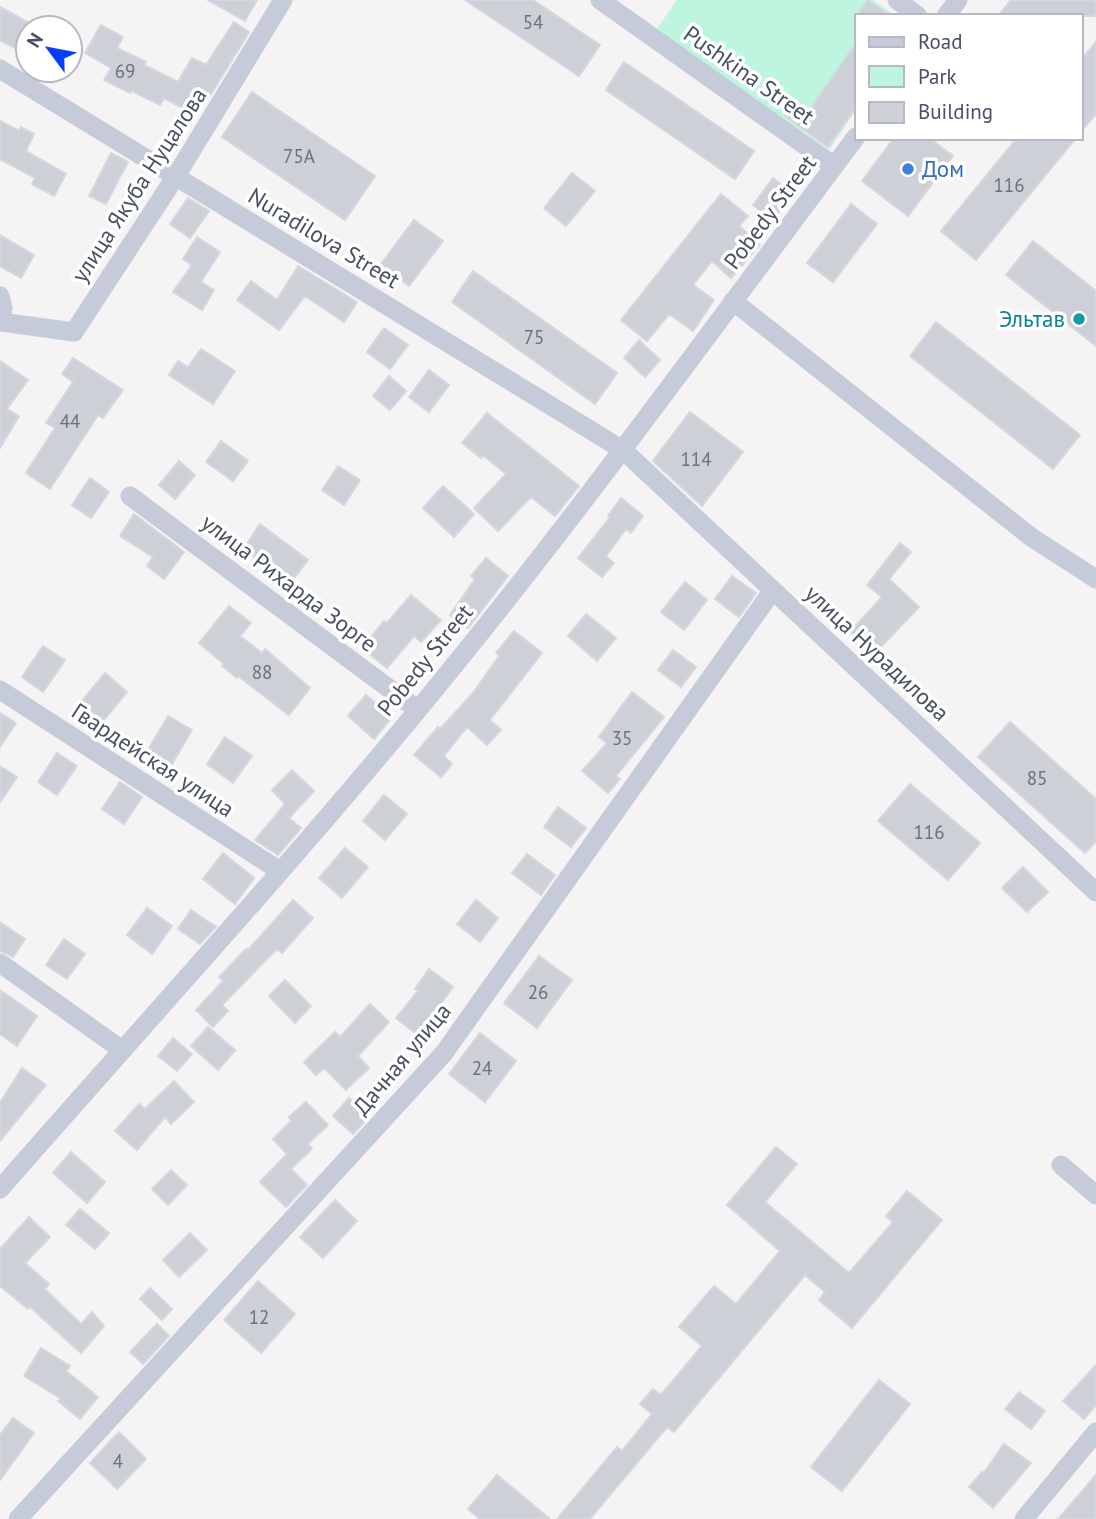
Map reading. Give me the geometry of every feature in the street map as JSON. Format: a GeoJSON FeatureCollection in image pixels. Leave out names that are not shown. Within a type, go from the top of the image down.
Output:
{"type":"FeatureCollection","features":[{"type":"Feature","properties":{"kind":"street","name":"улица Якуба Нуцалова"},"geometry":{"type":"LineString","coordinates":[[0,321],[74,332],[176,176],[283,0]]}},
{"type":"Feature","properties":{"kind":"street","name":"Pushkina Street"},"geometry":{"type":"LineString","coordinates":[[600,0],[834,166]]}},
{"type":"Feature","properties":{"kind":"street"},"geometry":{"type":"LineString","coordinates":[[897,0],[915,14]]}},
{"type":"Feature","properties":{"kind":"street","name":"Nuradilova Street"},"geometry":{"type":"LineString","coordinates":[[0,69],[623,450]]}},
{"type":"Feature","properties":{"kind":"street","name":"Pobedy Street"},"geometry":{"type":"LineString","coordinates":[[0,1189],[418,710],[623,450],[855,138]]}},
{"type":"Feature","properties":{"kind":"street"},"geometry":{"type":"LineString","coordinates":[[0,296],[3,308],[0,321]]}},
{"type":"Feature","properties":{"kind":"street"},"geometry":{"type":"LineString","coordinates":[[733,301],[1031,537],[1096,579]]}},
{"type":"Feature","properties":{"kind":"street","name":"улица Нурадилова"},"geometry":{"type":"LineString","coordinates":[[623,450],[1096,892]]}},
{"type":"Feature","properties":{"kind":"street","name":"улица Рихарда Зорге"},"geometry":{"type":"LineString","coordinates":[[130,496],[418,710]]}},
{"type":"Feature","properties":{"kind":"street","name":"Дачная улица"},"geometry":{"type":"LineString","coordinates":[[18,1519],[444,1053],[773,590]]}},
{"type":"Feature","properties":{"kind":"street","name":"Гвардейская улица"},"geometry":{"type":"LineString","coordinates":[[0,690],[280,871]]}},
{"type":"Feature","properties":{"kind":"street"},"geometry":{"type":"LineString","coordinates":[[0,963],[122,1050]]}},
{"type":"Feature","properties":{"kind":"street"},"geometry":{"type":"LineString","coordinates":[[1061,1165],[1096,1195]]}},
{"type":"Feature","properties":{"kind":"street"},"geometry":{"type":"LineString","coordinates":[[1024,1519],[1095,1434]]}},
{"type":"Feature","properties":{"kind":"green space"},"geometry":{"type":"Polygon","coordinates":[[[677,0],[873,0],[893,14],[855,14],[855,111],[829,150],[656,30],[677,0]]]}},
{"type":"Feature","properties":{"kind":"building"},"geometry":{"type":"Polygon","coordinates":[[[208,0],[257,0],[245,21],[208,0]]]}},
{"type":"Feature","properties":{"kind":"building"},"geometry":{"type":"Polygon","coordinates":[[[465,0],[533,0],[600,45],[579,76],[465,0]]]}},
{"type":"Feature","properties":{"kind":"building"},"geometry":{"type":"Polygon","coordinates":[[[868,0],[887,14],[858,14],[868,0]]]}},
{"type":"Feature","properties":{"kind":"building"},"geometry":{"type":"Polygon","coordinates":[[[1011,0],[1096,0],[1096,16],[1000,14],[1011,0]]]}},
{"type":"Feature","properties":{"kind":"building"},"geometry":{"type":"Polygon","coordinates":[[[0,7],[14,15],[14,48],[0,40],[0,7]]]}},
{"type":"Feature","properties":{"kind":"building"},"geometry":{"type":"Polygon","coordinates":[[[234,22],[249,32],[208,99],[196,94],[186,110],[164,98],[160,105],[104,80],[111,68],[85,53],[101,25],[123,37],[117,48],[178,82],[192,58],[206,65],[234,22]]]}},
{"type":"Feature","properties":{"kind":"building"},"geometry":{"type":"Polygon","coordinates":[[[1096,42],[1096,114],[1082,131],[1082,59],[1096,42]]]}},
{"type":"Feature","properties":{"kind":"building"},"geometry":{"type":"Polygon","coordinates":[[[855,44],[855,108],[828,147],[785,116],[792,105],[806,115],[855,44]]]}},
{"type":"Feature","properties":{"kind":"building"},"geometry":{"type":"Polygon","coordinates":[[[624,62],[754,151],[735,179],[606,90],[624,62]]]}},
{"type":"Feature","properties":{"kind":"building"},"geometry":{"type":"Polygon","coordinates":[[[252,92],[375,176],[345,220],[222,137],[252,92]]]}},
{"type":"Feature","properties":{"kind":"building"},"geometry":{"type":"Polygon","coordinates":[[[0,121],[19,131],[21,127],[34,134],[26,151],[66,174],[54,196],[32,184],[35,178],[0,159],[0,121]]]}},
{"type":"Feature","properties":{"kind":"building","name":"Дом"},"geometry":{"type":"Polygon","coordinates":[[[893,140],[932,140],[953,156],[908,216],[862,181],[893,140]]]}},
{"type":"Feature","properties":{"kind":"building"},"geometry":{"type":"Polygon","coordinates":[[[1015,140],[1074,140],[976,260],[941,231],[1015,140]]]}},
{"type":"Feature","properties":{"kind":"building"},"geometry":{"type":"Polygon","coordinates":[[[111,153],[128,162],[106,204],[89,196],[111,153]]]}},
{"type":"Feature","properties":{"kind":"building"},"geometry":{"type":"Polygon","coordinates":[[[572,173],[595,191],[566,226],[544,208],[572,173]]]}},
{"type":"Feature","properties":{"kind":"building"},"geometry":{"type":"Polygon","coordinates":[[[773,178],[793,194],[773,220],[753,205],[773,178]]]}},
{"type":"Feature","properties":{"kind":"building"},"geometry":{"type":"Polygon","coordinates":[[[721,194],[748,216],[739,226],[760,245],[731,278],[712,261],[693,285],[714,300],[693,331],[669,314],[647,341],[621,320],[721,194]]]}},
{"type":"Feature","properties":{"kind":"building"},"geometry":{"type":"Polygon","coordinates":[[[188,198],[209,211],[190,238],[170,224],[188,198]]]}},
{"type":"Feature","properties":{"kind":"building"},"geometry":{"type":"Polygon","coordinates":[[[851,204],[877,224],[833,282],[807,263],[851,204]]]}},
{"type":"Feature","properties":{"kind":"building"},"geometry":{"type":"Polygon","coordinates":[[[414,220],[443,241],[409,286],[381,264],[414,220]]]}},
{"type":"Feature","properties":{"kind":"building"},"geometry":{"type":"Polygon","coordinates":[[[0,235],[34,255],[21,278],[0,266],[0,235]]]}},
{"type":"Feature","properties":{"kind":"building"},"geometry":{"type":"Polygon","coordinates":[[[197,237],[220,252],[201,282],[214,290],[202,310],[173,292],[192,265],[183,259],[197,237]]]}},
{"type":"Feature","properties":{"kind":"building","name":"Эльтав"},"geometry":{"type":"Polygon","coordinates":[[[1033,241],[1096,291],[1096,346],[1006,275],[1033,241]]]}},
{"type":"Feature","properties":{"kind":"building"},"geometry":{"type":"Polygon","coordinates":[[[298,266],[357,302],[344,322],[305,296],[279,330],[237,300],[251,281],[277,300],[298,266]]]}},
{"type":"Feature","properties":{"kind":"building"},"geometry":{"type":"Polygon","coordinates":[[[473,271],[617,373],[595,404],[452,302],[473,271]]]}},
{"type":"Feature","properties":{"kind":"building"},"geometry":{"type":"Polygon","coordinates":[[[936,322],[1080,435],[1053,469],[910,356],[936,322]]]}},
{"type":"Feature","properties":{"kind":"building"},"geometry":{"type":"Polygon","coordinates":[[[384,328],[408,345],[390,369],[367,352],[384,328]]]}},
{"type":"Feature","properties":{"kind":"building"},"geometry":{"type":"Polygon","coordinates":[[[639,340],[660,360],[645,377],[624,358],[639,340]]]}},
{"type":"Feature","properties":{"kind":"building"},"geometry":{"type":"Polygon","coordinates":[[[201,349],[235,371],[213,404],[169,375],[178,361],[188,367],[201,349]]]}},
{"type":"Feature","properties":{"kind":"building"},"geometry":{"type":"Polygon","coordinates":[[[73,358],[123,390],[103,418],[98,415],[50,489],[26,473],[55,428],[46,423],[73,382],[62,374],[73,358]]]}},
{"type":"Feature","properties":{"kind":"building"},"geometry":{"type":"Polygon","coordinates":[[[0,361],[28,380],[7,409],[19,416],[0,448],[0,361]]]}},
{"type":"Feature","properties":{"kind":"building"},"geometry":{"type":"Polygon","coordinates":[[[429,370],[449,385],[429,412],[409,397],[429,370]]]}},
{"type":"Feature","properties":{"kind":"building"},"geometry":{"type":"Polygon","coordinates":[[[389,376],[406,391],[390,410],[373,396],[389,376]]]}},
{"type":"Feature","properties":{"kind":"building"},"geometry":{"type":"Polygon","coordinates":[[[690,412],[743,452],[702,506],[653,461],[690,412]]]}},
{"type":"Feature","properties":{"kind":"building"},"geometry":{"type":"Polygon","coordinates":[[[487,413],[579,486],[555,516],[531,497],[498,531],[474,508],[506,474],[483,455],[481,458],[462,443],[487,413]]]}},
{"type":"Feature","properties":{"kind":"building"},"geometry":{"type":"Polygon","coordinates":[[[221,441],[248,461],[233,481],[206,462],[221,441]]]}},
{"type":"Feature","properties":{"kind":"building"},"geometry":{"type":"Polygon","coordinates":[[[179,461],[195,475],[175,499],[159,485],[179,461]]]}},
{"type":"Feature","properties":{"kind":"building"},"geometry":{"type":"Polygon","coordinates":[[[338,466],[360,480],[344,505],[322,490],[338,466]]]}},
{"type":"Feature","properties":{"kind":"building"},"geometry":{"type":"Polygon","coordinates":[[[90,478],[109,492],[91,518],[72,505],[90,478]]]}},
{"type":"Feature","properties":{"kind":"building"},"geometry":{"type":"Polygon","coordinates":[[[443,486],[474,514],[454,537],[423,508],[443,486]]]}},
{"type":"Feature","properties":{"kind":"building"},"geometry":{"type":"Polygon","coordinates":[[[621,498],[643,516],[631,533],[626,529],[606,556],[614,563],[602,577],[578,558],[610,517],[608,516],[621,498]]]}},
{"type":"Feature","properties":{"kind":"building"},"geometry":{"type":"Polygon","coordinates":[[[134,514],[184,552],[164,579],[147,566],[153,557],[120,536],[134,514]]]}},
{"type":"Feature","properties":{"kind":"building"},"geometry":{"type":"Polygon","coordinates":[[[260,524],[308,560],[288,586],[269,572],[271,569],[243,550],[260,524]]]}},
{"type":"Feature","properties":{"kind":"building"},"geometry":{"type":"Polygon","coordinates":[[[900,543],[911,552],[889,579],[919,607],[874,654],[850,632],[882,597],[867,585],[900,543]]]}},
{"type":"Feature","properties":{"kind":"building"},"geometry":{"type":"Polygon","coordinates":[[[486,558],[508,576],[468,628],[450,615],[475,579],[471,576],[486,558]]]}},
{"type":"Feature","properties":{"kind":"building"},"geometry":{"type":"Polygon","coordinates":[[[732,576],[756,593],[739,617],[715,599],[732,576]]]}},
{"type":"Feature","properties":{"kind":"building"},"geometry":{"type":"Polygon","coordinates":[[[685,582],[707,600],[684,630],[661,612],[685,582]]]}},
{"type":"Feature","properties":{"kind":"building"},"geometry":{"type":"Polygon","coordinates":[[[411,595],[441,620],[421,642],[414,636],[387,668],[362,648],[384,621],[387,623],[411,595]]]}},
{"type":"Feature","properties":{"kind":"building"},"geometry":{"type":"Polygon","coordinates":[[[229,606],[251,623],[240,636],[262,653],[265,649],[310,688],[289,715],[222,666],[224,664],[199,643],[229,606]]]}},
{"type":"Feature","properties":{"kind":"building"},"geometry":{"type":"Polygon","coordinates":[[[586,614],[616,638],[597,661],[568,636],[586,614]]]}},
{"type":"Feature","properties":{"kind":"building"},"geometry":{"type":"Polygon","coordinates":[[[514,631],[542,653],[490,720],[501,730],[487,745],[467,727],[444,756],[452,764],[441,777],[414,755],[473,693],[499,656],[496,653],[514,631]]]}},
{"type":"Feature","properties":{"kind":"building"},"geometry":{"type":"Polygon","coordinates":[[[43,646],[65,660],[43,692],[22,677],[43,646]]]}},
{"type":"Feature","properties":{"kind":"building"},"geometry":{"type":"Polygon","coordinates":[[[673,650],[696,667],[681,687],[658,670],[673,650]]]}},
{"type":"Feature","properties":{"kind":"building"},"geometry":{"type":"Polygon","coordinates":[[[105,673],[127,692],[103,721],[80,703],[105,673]]]}},
{"type":"Feature","properties":{"kind":"building"},"geometry":{"type":"Polygon","coordinates":[[[632,692],[664,717],[616,776],[620,779],[608,793],[582,771],[607,743],[599,737],[632,692]]]}},
{"type":"Feature","properties":{"kind":"building"},"geometry":{"type":"Polygon","coordinates":[[[366,695],[392,717],[374,739],[348,716],[366,695]]]}},
{"type":"Feature","properties":{"kind":"building"},"geometry":{"type":"Polygon","coordinates":[[[0,713],[16,723],[0,747],[0,713]]]}},
{"type":"Feature","properties":{"kind":"building"},"geometry":{"type":"Polygon","coordinates":[[[168,716],[192,730],[169,769],[145,755],[168,716]]]}},
{"type":"Feature","properties":{"kind":"building"},"geometry":{"type":"Polygon","coordinates":[[[1010,722],[1096,799],[1096,841],[1085,853],[978,757],[1010,722]]]}},
{"type":"Feature","properties":{"kind":"building"},"geometry":{"type":"Polygon","coordinates":[[[225,737],[252,756],[233,783],[207,764],[225,737]]]}},
{"type":"Feature","properties":{"kind":"building"},"geometry":{"type":"Polygon","coordinates":[[[57,753],[77,766],[57,795],[38,782],[57,753]]]}},
{"type":"Feature","properties":{"kind":"building"},"geometry":{"type":"Polygon","coordinates":[[[0,766],[17,777],[0,802],[0,766]]]}},
{"type":"Feature","properties":{"kind":"building"},"geometry":{"type":"Polygon","coordinates":[[[292,770],[314,791],[289,818],[301,828],[278,855],[255,840],[285,804],[272,790],[292,770]]]}},
{"type":"Feature","properties":{"kind":"building"},"geometry":{"type":"Polygon","coordinates":[[[120,782],[142,797],[124,824],[102,809],[120,782]]]}},
{"type":"Feature","properties":{"kind":"building"},"geometry":{"type":"Polygon","coordinates":[[[910,784],[980,843],[948,880],[878,821],[910,784]]]}},
{"type":"Feature","properties":{"kind":"building"},"geometry":{"type":"Polygon","coordinates":[[[384,795],[407,814],[385,840],[363,821],[384,795]]]}},
{"type":"Feature","properties":{"kind":"building"},"geometry":{"type":"Polygon","coordinates":[[[558,807],[586,828],[571,847],[544,827],[558,807]]]}},
{"type":"Feature","properties":{"kind":"building"},"geometry":{"type":"Polygon","coordinates":[[[345,848],[368,867],[342,898],[319,878],[345,848]]]}},
{"type":"Feature","properties":{"kind":"building"},"geometry":{"type":"Polygon","coordinates":[[[223,853],[254,878],[235,904],[203,879],[223,853]]]}},
{"type":"Feature","properties":{"kind":"building"},"geometry":{"type":"Polygon","coordinates":[[[527,854],[555,875],[541,895],[512,873],[527,854]]]}},
{"type":"Feature","properties":{"kind":"building"},"geometry":{"type":"Polygon","coordinates":[[[1023,867],[1048,892],[1027,912],[1002,888],[1023,867]]]}},
{"type":"Feature","properties":{"kind":"building"},"geometry":{"type":"Polygon","coordinates":[[[293,900],[313,918],[282,953],[277,949],[222,1005],[228,1011],[213,1027],[196,1010],[223,981],[219,977],[248,950],[293,900]]]}},
{"type":"Feature","properties":{"kind":"building"},"geometry":{"type":"Polygon","coordinates":[[[476,900],[498,918],[480,942],[457,924],[476,900]]]}},
{"type":"Feature","properties":{"kind":"building"},"geometry":{"type":"Polygon","coordinates":[[[147,908],[172,926],[152,954],[127,935],[147,908]]]}},
{"type":"Feature","properties":{"kind":"building"},"geometry":{"type":"Polygon","coordinates":[[[191,910],[216,927],[200,944],[178,929],[191,910]]]}},
{"type":"Feature","properties":{"kind":"building"},"geometry":{"type":"Polygon","coordinates":[[[0,922],[25,939],[13,957],[0,951],[0,922]]]}},
{"type":"Feature","properties":{"kind":"building"},"geometry":{"type":"Polygon","coordinates":[[[64,939],[85,954],[67,979],[46,965],[64,939]]]}},
{"type":"Feature","properties":{"kind":"building"},"geometry":{"type":"Polygon","coordinates":[[[539,956],[572,980],[537,1028],[504,1003],[539,956]]]}},
{"type":"Feature","properties":{"kind":"building"},"geometry":{"type":"Polygon","coordinates":[[[429,969],[453,987],[418,1035],[396,1018],[418,991],[415,989],[429,969]]]}},
{"type":"Feature","properties":{"kind":"building"},"geometry":{"type":"Polygon","coordinates":[[[285,980],[311,1006],[295,1023],[269,996],[285,980]]]}},
{"type":"Feature","properties":{"kind":"building"},"geometry":{"type":"Polygon","coordinates":[[[0,990],[37,1016],[17,1046],[0,1034],[0,990]]]}},
{"type":"Feature","properties":{"kind":"building"},"geometry":{"type":"Polygon","coordinates":[[[370,1004],[389,1022],[358,1056],[369,1068],[346,1090],[324,1068],[316,1075],[304,1062],[335,1032],[340,1037],[370,1004]]]}},
{"type":"Feature","properties":{"kind":"building"},"geometry":{"type":"Polygon","coordinates":[[[208,1027],[235,1050],[218,1070],[191,1046],[208,1027]]]}},
{"type":"Feature","properties":{"kind":"building"},"geometry":{"type":"Polygon","coordinates":[[[480,1033],[516,1061],[485,1102],[449,1074],[480,1033]]]}},
{"type":"Feature","properties":{"kind":"building"},"geometry":{"type":"Polygon","coordinates":[[[173,1038],[192,1054],[177,1071],[158,1056],[173,1038]]]}},
{"type":"Feature","properties":{"kind":"building"},"geometry":{"type":"Polygon","coordinates":[[[22,1068],[46,1085],[0,1141],[0,1103],[22,1068]]]}},
{"type":"Feature","properties":{"kind":"building"},"geometry":{"type":"Polygon","coordinates":[[[174,1081],[194,1102],[171,1124],[165,1117],[137,1150],[115,1131],[139,1104],[145,1109],[174,1081]]]}},
{"type":"Feature","properties":{"kind":"building"},"geometry":{"type":"Polygon","coordinates":[[[349,1098],[370,1116],[353,1134],[333,1116],[349,1098]]]}},
{"type":"Feature","properties":{"kind":"building"},"geometry":{"type":"Polygon","coordinates":[[[306,1102],[328,1125],[308,1144],[312,1149],[291,1169],[307,1185],[286,1207],[260,1182],[287,1154],[273,1139],[291,1121],[289,1117],[306,1102]]]}},
{"type":"Feature","properties":{"kind":"building"},"geometry":{"type":"Polygon","coordinates":[[[776,1147],[797,1164],[765,1202],[849,1273],[893,1222],[886,1216],[907,1191],[942,1220],[852,1328],[819,1300],[825,1292],[805,1275],[674,1432],[667,1427],[590,1519],[557,1519],[617,1447],[622,1451],[652,1414],[640,1404],[653,1389],[661,1395],[702,1346],[679,1327],[714,1286],[736,1304],[780,1251],[727,1205],[776,1147]]]}},
{"type":"Feature","properties":{"kind":"building"},"geometry":{"type":"Polygon","coordinates":[[[71,1152],[105,1182],[87,1203],[53,1173],[71,1152]]]}},
{"type":"Feature","properties":{"kind":"building"},"geometry":{"type":"Polygon","coordinates":[[[171,1170],[187,1185],[168,1205],[152,1189],[171,1170]]]}},
{"type":"Feature","properties":{"kind":"building"},"geometry":{"type":"Polygon","coordinates":[[[335,1200],[357,1221],[323,1258],[300,1237],[335,1200]]]}},
{"type":"Feature","properties":{"kind":"building"},"geometry":{"type":"Polygon","coordinates":[[[80,1209],[109,1233],[95,1249],[66,1225],[80,1209]]]}},
{"type":"Feature","properties":{"kind":"building"},"geometry":{"type":"Polygon","coordinates":[[[29,1217],[50,1237],[25,1263],[49,1284],[45,1289],[81,1324],[92,1312],[104,1326],[81,1353],[30,1307],[28,1309],[0,1286],[0,1249],[29,1217]]]}},
{"type":"Feature","properties":{"kind":"building"},"geometry":{"type":"Polygon","coordinates":[[[190,1233],[207,1250],[179,1277],[163,1260],[190,1233]]]}},
{"type":"Feature","properties":{"kind":"building"},"geometry":{"type":"Polygon","coordinates":[[[258,1281],[295,1314],[261,1353],[224,1320],[258,1281]]]}},
{"type":"Feature","properties":{"kind":"building"},"geometry":{"type":"Polygon","coordinates":[[[150,1288],[172,1309],[162,1320],[140,1299],[150,1288]]]}},
{"type":"Feature","properties":{"kind":"building"},"geometry":{"type":"Polygon","coordinates":[[[157,1324],[169,1336],[143,1364],[130,1352],[157,1324]]]}},
{"type":"Feature","properties":{"kind":"building"},"geometry":{"type":"Polygon","coordinates":[[[41,1348],[70,1366],[66,1371],[98,1397],[80,1419],[58,1401],[60,1398],[24,1376],[41,1348]]]}},
{"type":"Feature","properties":{"kind":"building"},"geometry":{"type":"Polygon","coordinates":[[[1096,1365],[1096,1405],[1084,1419],[1063,1401],[1096,1365]]]}},
{"type":"Feature","properties":{"kind":"building"},"geometry":{"type":"Polygon","coordinates":[[[879,1380],[910,1404],[842,1491],[811,1467],[879,1380]]]}},
{"type":"Feature","properties":{"kind":"building"},"geometry":{"type":"Polygon","coordinates":[[[1019,1392],[1045,1411],[1031,1429],[1005,1409],[1019,1392]]]}},
{"type":"Feature","properties":{"kind":"building"},"geometry":{"type":"Polygon","coordinates":[[[13,1418],[34,1433],[0,1480],[0,1435],[13,1418]]]}},
{"type":"Feature","properties":{"kind":"building"},"geometry":{"type":"Polygon","coordinates":[[[119,1432],[146,1459],[117,1489],[90,1463],[119,1432]]]}},
{"type":"Feature","properties":{"kind":"building"},"geometry":{"type":"Polygon","coordinates":[[[1004,1444],[1031,1463],[993,1508],[969,1487],[982,1472],[983,1474],[1004,1444]]]}},
{"type":"Feature","properties":{"kind":"building"},"geometry":{"type":"Polygon","coordinates":[[[497,1475],[550,1519],[480,1519],[468,1509],[497,1475]]]}},
{"type":"Feature","properties":{"kind":"building"},"geometry":{"type":"Polygon","coordinates":[[[1096,1475],[1096,1519],[1058,1519],[1096,1475]]]}},
{"type":"Feature","properties":{"kind":"place","name":"Дом"},"geometry":{"type":"Point","coordinates":[908,169]}},
{"type":"Feature","properties":{"kind":"place","name":"Эльтав"},"geometry":{"type":"Point","coordinates":[1079,319]}}]}
